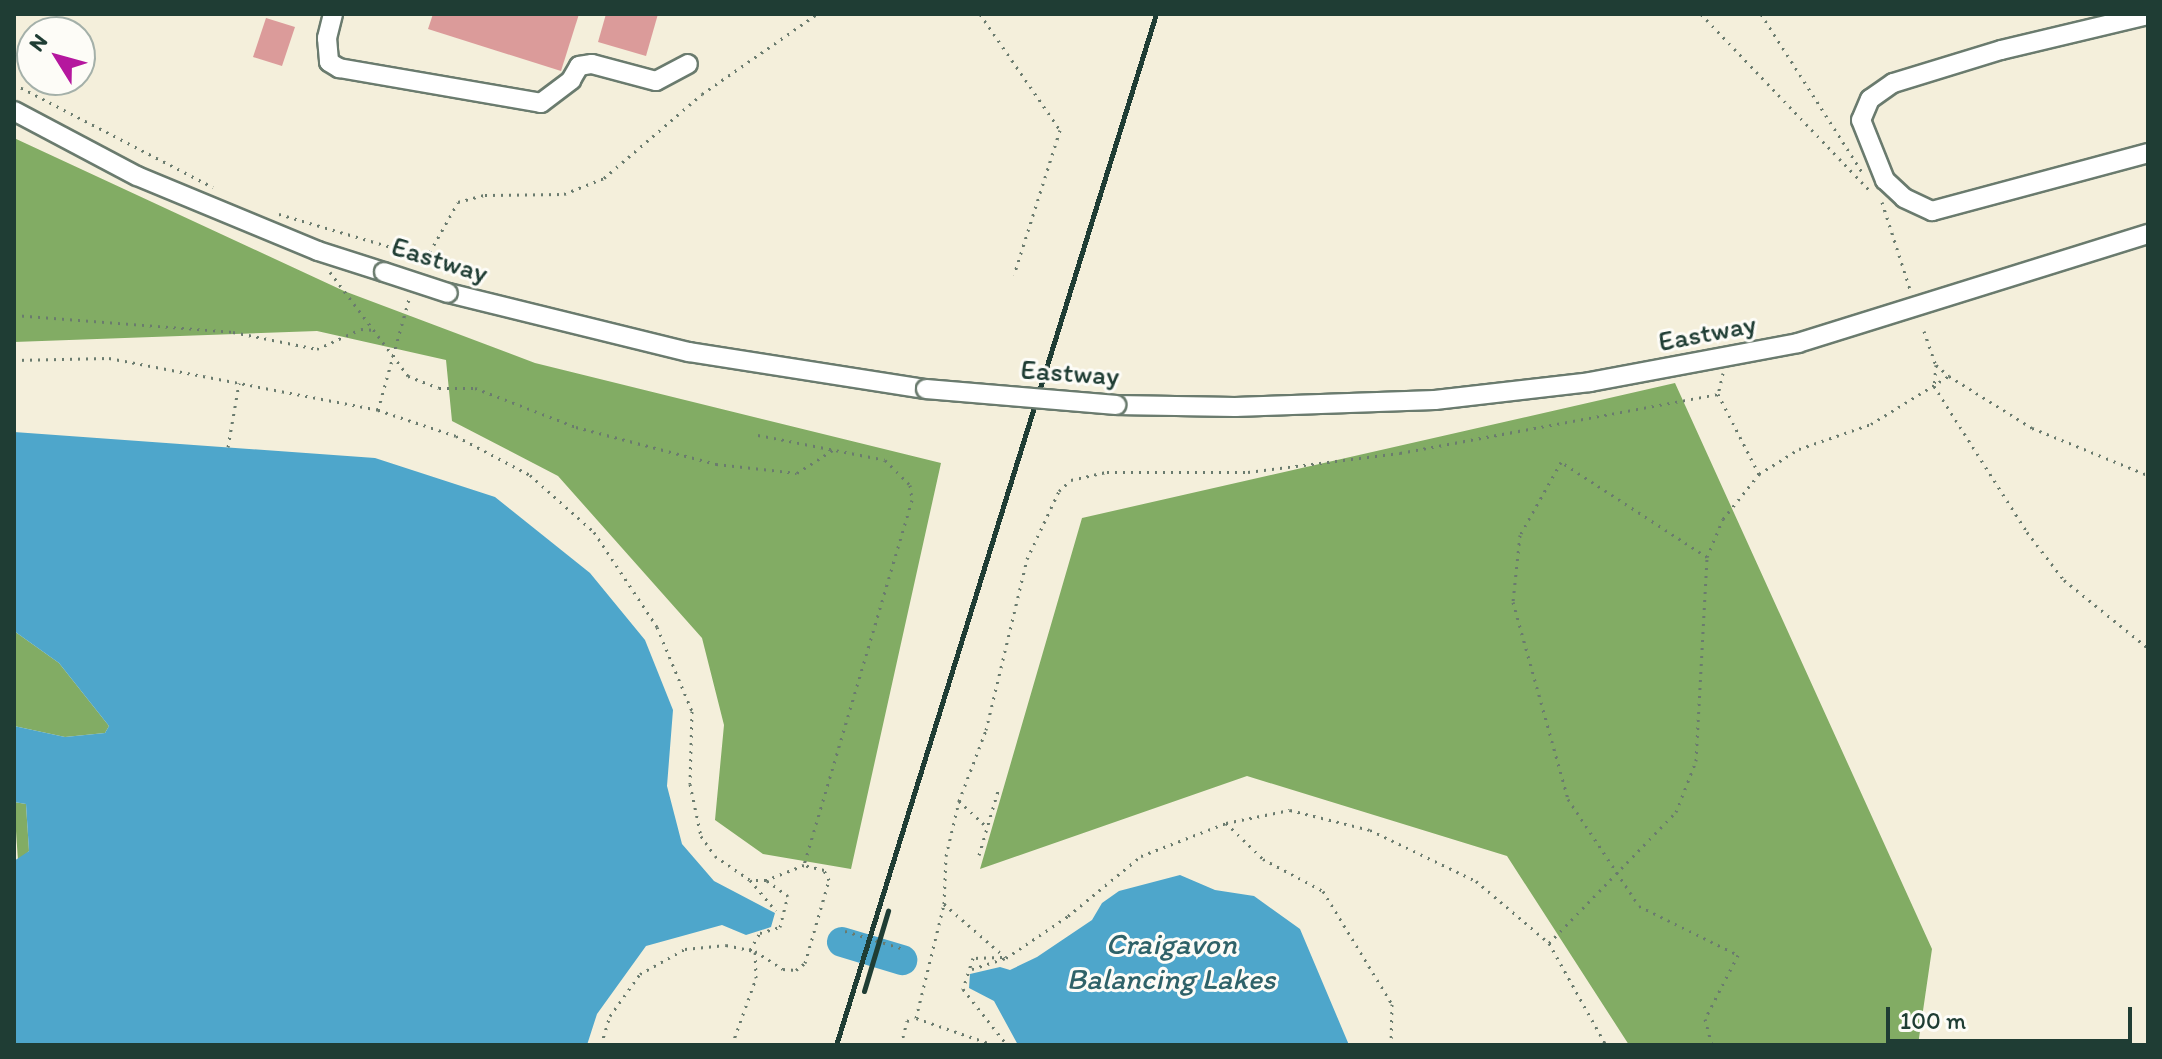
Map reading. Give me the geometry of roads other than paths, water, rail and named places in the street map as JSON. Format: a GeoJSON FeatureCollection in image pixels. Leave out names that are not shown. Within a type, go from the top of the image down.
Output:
{"type":"FeatureCollection","features":[{"type":"Feature","properties":{"kind":"street"},"geometry":{"type":"LineString","coordinates":[[333,14],[327,38],[329,62],[339,68],[541,103],[571,80],[579,66],[592,64],[656,81],[688,64]]}},
{"type":"Feature","properties":{"kind":"street"},"geometry":{"type":"LineString","coordinates":[[2148,15],[2001,50],[1893,83],[1870,99],[1861,120],[1885,180],[1904,198],[1932,211],[2148,153]]}},
{"type":"Feature","properties":{"kind":"street","name":"Eastway"},"geometry":{"type":"LineString","coordinates":[[14,111],[137,176],[318,251],[448,293],[674,349],[926,389],[1116,405],[1235,407],[1435,400],[1590,382],[1798,343],[2148,234]]}},
{"type":"Feature","properties":{"kind":"water"},"geometry":{"type":"Polygon","coordinates":[[[14,432],[375,458],[495,497],[590,573],[645,640],[673,710],[667,786],[682,844],[714,881],[775,913],[771,927],[746,935],[722,925],[646,946],[597,1014],[587,1045],[14,1045],[14,861],[29,851],[26,804],[14,802],[14,726],[65,737],[105,733],[109,726],[59,663],[14,631],[14,432]]]}},
{"type":"Feature","properties":{"kind":"water","name":"Craigavon Balancing Lakes"},"geometry":{"type":"Polygon","coordinates":[[[1180,875],[1215,890],[1254,896],[1300,929],[1349,1045],[1018,1045],[994,1001],[969,988],[970,974],[1000,967],[1010,970],[1037,957],[1092,920],[1102,903],[1119,891],[1180,875]]]}},
{"type":"Feature","properties":{"kind":"waterway"},"geometry":{"type":"LineString","coordinates":[[842,942],[902,960]]}},
{"type":"Feature","properties":{"kind":"railway"},"geometry":{"type":"LineString","coordinates":[[836,1045],[1156,14]]}},
{"type":"Feature","properties":{"kind":"railway"},"geometry":{"type":"LineString","coordinates":[[864,991],[888,911]]}}]}
